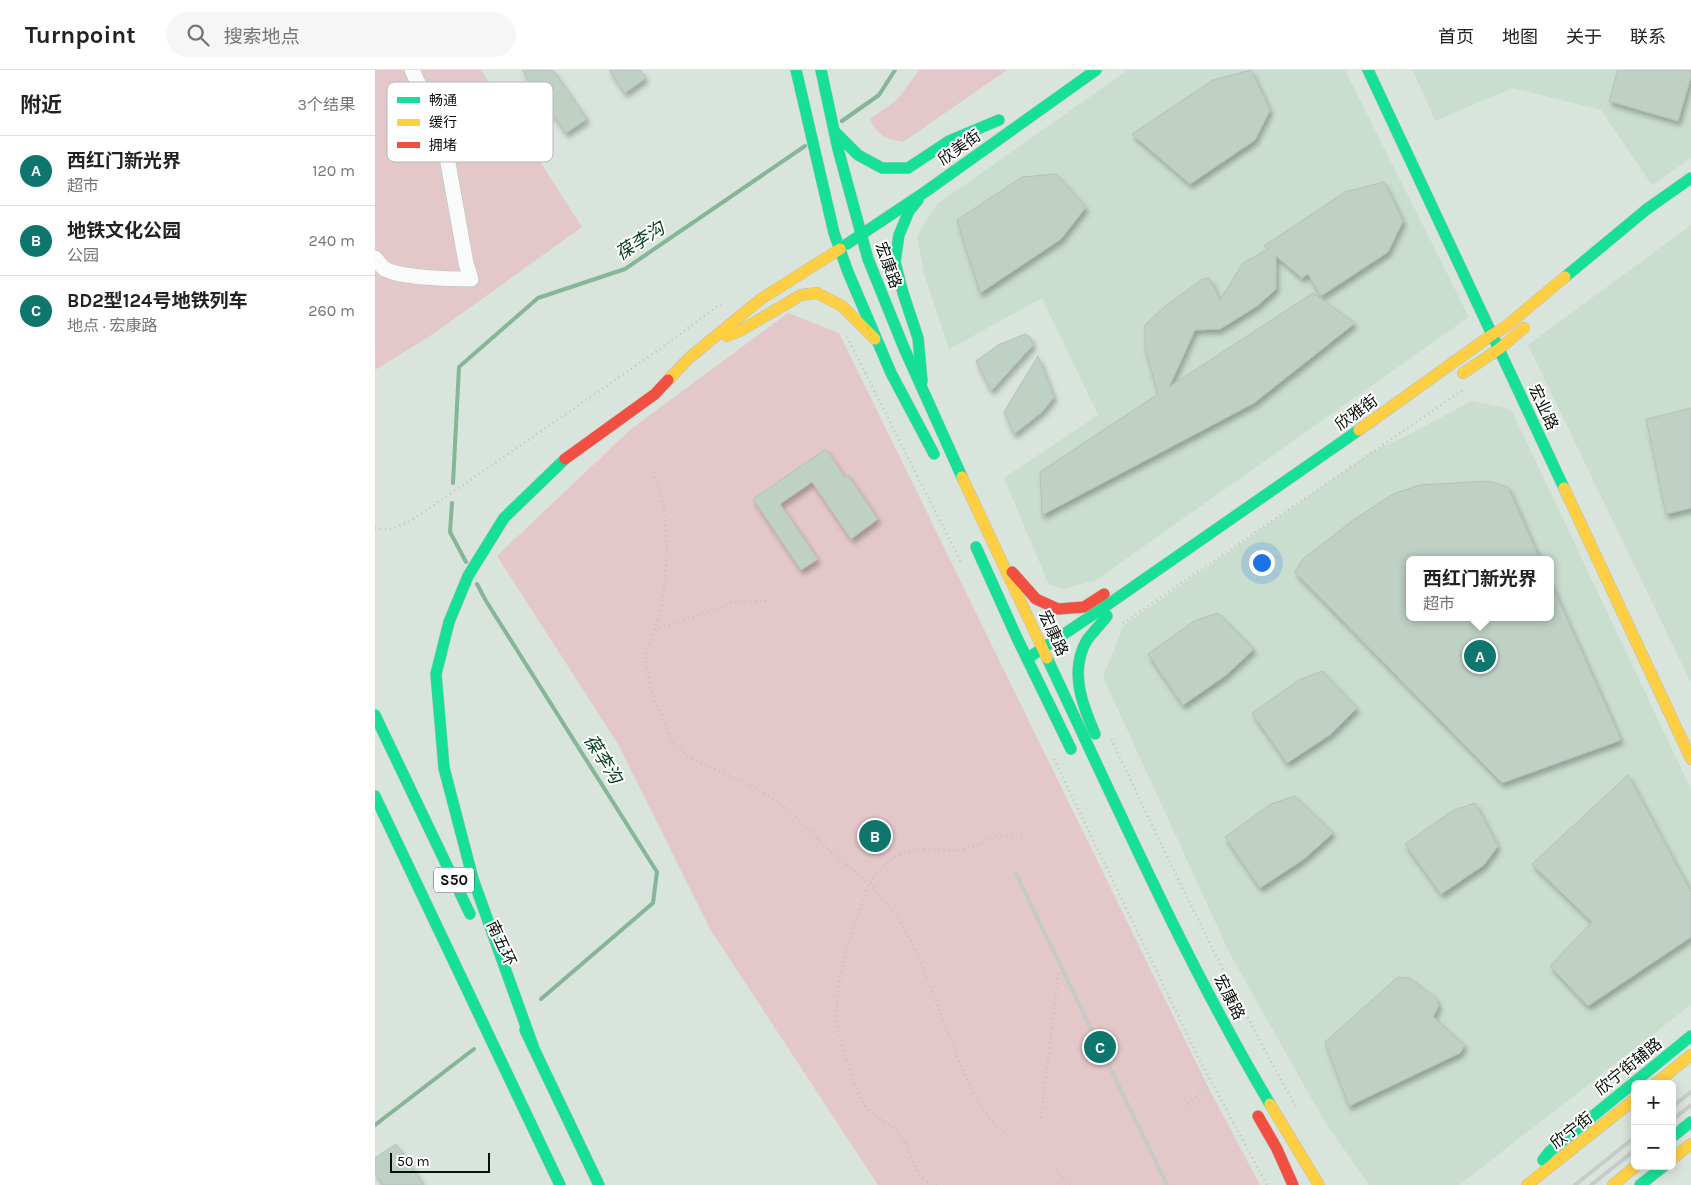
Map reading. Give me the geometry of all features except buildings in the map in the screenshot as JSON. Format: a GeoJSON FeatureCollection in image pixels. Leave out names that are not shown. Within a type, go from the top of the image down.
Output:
{"type":"FeatureCollection","features":[{"type":"Feature","properties":{"kind":"main road","name":"宏康路"},"geometry":{"type":"LineString","coordinates":[[796,70],[817,164],[849,224],[861,234],[868,259],[923,392],[1052,669],[1155,885],[1235,1043],[1319,1185]]}},
{"type":"Feature","properties":{"kind":"main road","name":"宏康路"},"geometry":{"type":"LineString","coordinates":[[821,70],[835,132],[849,224],[840,249],[891,373],[938,461]]}},
{"type":"Feature","properties":{"kind":"main road","name":"欣美街"},"geometry":{"type":"LineString","coordinates":[[533,1046],[473,879],[444,768],[436,674],[449,622],[467,576],[504,518],[562,461],[655,394],[705,344],[761,299],[925,192],[1096,70]]}},
{"type":"Feature","properties":{"kind":"main road","name":"宏业路"},"geometry":{"type":"LineString","coordinates":[[1368,70],[1691,759]]}},
{"type":"Feature","properties":{"kind":"main road"},"geometry":{"type":"LineString","coordinates":[[1379,70],[1435,186]]}},
{"type":"Feature","properties":{"kind":"main road","name":"欣美街"},"geometry":{"type":"LineString","coordinates":[[835,132],[858,155],[882,168],[908,168],[949,141],[1003,118],[959,149]]}},
{"type":"Feature","properties":{"kind":"main road","name":"欣雅街"},"geometry":{"type":"LineString","coordinates":[[1045,651],[1493,334],[1502,324],[1647,209],[1691,178]]}},
{"type":"Feature","properties":{"kind":"main road"},"geometry":{"type":"LineString","coordinates":[[923,392],[918,338],[895,262],[899,235],[909,211],[925,192]]}},
{"type":"Feature","properties":{"kind":"main road"},"geometry":{"type":"LineString","coordinates":[[705,344],[740,331],[801,295],[817,293],[842,306],[878,342]]}},
{"type":"Feature","properties":{"kind":"main road"},"geometry":{"type":"LineString","coordinates":[[1451,382],[1499,349],[1511,345],[1532,322]]}},
{"type":"Feature","properties":{"kind":"main road"},"geometry":{"type":"LineString","coordinates":[[1502,324],[1511,345]]}},
{"type":"Feature","properties":{"kind":"main road","name":"欣雅街"},"geometry":{"type":"LineString","coordinates":[[1029,661],[1107,616],[1363,441]]}},
{"type":"Feature","properties":{"kind":"main road"},"geometry":{"type":"LineString","coordinates":[[973,541],[1075,756]]}},
{"type":"Feature","properties":{"kind":"main road"},"geometry":{"type":"LineString","coordinates":[[1001,559],[1036,599],[1058,609],[1084,606],[1132,575],[1178,556]]}},
{"type":"Feature","properties":{"kind":"main road"},"geometry":{"type":"LineString","coordinates":[[1107,616],[1087,641],[1078,664],[1077,680],[1085,709],[1104,758],[1125,823]]}},
{"type":"Feature","properties":{"kind":"main road","name":"南五环"},"geometry":{"type":"LineString","coordinates":[[375,715],[473,921]]}},
{"type":"Feature","properties":{"kind":"main road","name":"S50"},"geometry":{"type":"LineString","coordinates":[[375,796],[560,1185]]}},
{"type":"Feature","properties":{"kind":"main road"},"geometry":{"type":"LineString","coordinates":[[375,821],[404,858]]}},
{"type":"Feature","properties":{"kind":"main road","name":"南五环"},"geometry":{"type":"LineString","coordinates":[[486,948],[599,1185]]}},
{"type":"Feature","properties":{"kind":"main road","name":"欣宁街辅路"},"geometry":{"type":"LineString","coordinates":[[1525,1185],[1549,1152],[1691,1036]]}},
{"type":"Feature","properties":{"kind":"main road"},"geometry":{"type":"LineString","coordinates":[[1660,1080],[1691,1055]]}},
{"type":"Feature","properties":{"kind":"main road","name":"欣宁街"},"geometry":{"type":"LineString","coordinates":[[1525,1185],[1631,1103]]}},
{"type":"Feature","properties":{"kind":"main road"},"geometry":{"type":"LineString","coordinates":[[1254,1110],[1277,1149],[1293,1185]]}},
{"type":"Feature","properties":{"kind":"main road"},"geometry":{"type":"LineString","coordinates":[[1676,1134],[1691,1122]]}},
{"type":"Feature","properties":{"kind":"main road"},"geometry":{"type":"LineString","coordinates":[[1676,1154],[1688,1147]]}},
{"type":"Feature","properties":{"kind":"main road"},"geometry":{"type":"LineString","coordinates":[[1676,1157],[1688,1147]]}},
{"type":"Feature","properties":{"kind":"main road"},"geometry":{"type":"LineString","coordinates":[[1615,1183],[1631,1170]]}},
{"type":"Feature","properties":{"kind":"main road"},"geometry":{"type":"LineString","coordinates":[[1615,1183],[1641,1170]]}},
{"type":"Feature","properties":{"kind":"main road"},"geometry":{"type":"LineString","coordinates":[[1640,1185],[1659,1170]]}},
{"type":"Feature","properties":{"kind":"street"},"geometry":{"type":"LineString","coordinates":[[412,70],[418,82]]}},
{"type":"Feature","properties":{"kind":"street"},"geometry":{"type":"LineString","coordinates":[[375,258],[385,269],[394,272],[448,279],[471,279],[466,263],[448,162]]}},
{"type":"Feature","properties":{"kind":"path"},"geometry":{"type":"LineString","coordinates":[[375,528],[382,530],[401,526],[431,507],[661,349],[728,299]]}},
{"type":"Feature","properties":{"kind":"path"},"geometry":{"type":"LineString","coordinates":[[1122,624],[1470,385]]}},
{"type":"Feature","properties":{"kind":"path"},"geometry":{"type":"LineString","coordinates":[[653,472],[664,508],[667,556],[663,598],[655,630],[645,656],[650,686],[670,738],[687,758],[752,786],[774,799],[797,818],[832,853],[870,883],[897,916],[918,955],[962,1069],[977,1100],[990,1120],[1006,1133]]}},
{"type":"Feature","properties":{"kind":"path"},"geometry":{"type":"LineString","coordinates":[[655,630],[734,602],[768,601]]}},
{"type":"Feature","properties":{"kind":"path","name":"宏康路"},"geometry":{"type":"LineString","coordinates":[[1109,736],[1173,870],[1275,1070],[1299,1111]]}},
{"type":"Feature","properties":{"kind":"path"},"geometry":{"type":"LineString","coordinates":[[937,1185],[923,1179],[917,1171],[906,1144],[898,1132],[877,1118],[863,1102],[845,1052],[837,1020],[837,995],[841,972],[856,921],[870,883],[890,860],[903,852],[971,848],[994,837],[1011,835],[1027,840]]}},
{"type":"Feature","properties":{"kind":"path"},"geometry":{"type":"LineString","coordinates":[[1041,1118],[1059,969]]}},
{"type":"Feature","properties":{"kind":"path"},"geometry":{"type":"LineString","coordinates":[[1184,1107],[1208,1087]]}},
{"type":"Feature","properties":{"kind":"path"},"geometry":{"type":"LineString","coordinates":[[1057,1170],[1070,1185]]}},
{"type":"Feature","properties":{"kind":"shaded area"},"geometry":{"type":"Polygon","coordinates":[[[375,70],[481,70],[489,82],[387,82],[387,162],[540,162],[582,227],[430,336],[375,370],[375,70]]]}},
{"type":"Feature","properties":{"kind":"shaded area"},"geometry":{"type":"Polygon","coordinates":[[[919,70],[1007,70],[903,142],[887,138],[879,133],[870,119],[898,99],[919,70]]]}},
{"type":"Feature","properties":{"kind":"shaded area"},"geometry":{"type":"Polygon","coordinates":[[[1128,70],[1345,70],[1469,317],[1096,580],[1065,589],[1049,585],[1004,478],[1098,415],[1042,298],[949,349],[924,274],[917,236],[937,204],[1128,70]]]}},
{"type":"Feature","properties":{"kind":"shaded area"},"geometry":{"type":"Polygon","coordinates":[[[1413,70],[1691,70],[1691,158],[1652,185],[1601,110],[1513,88],[1435,121],[1413,70]]]}},
{"type":"Feature","properties":{"kind":"shaded area"},"geometry":{"type":"Polygon","coordinates":[[[1691,225],[1691,683],[1528,345],[1691,225]]]}},
{"type":"Feature","properties":{"kind":"shaded area"},"geometry":{"type":"Polygon","coordinates":[[[788,313],[839,333],[1208,1087],[1260,1185],[878,1185],[710,929],[618,744],[497,556],[631,429],[788,313]]]}},
{"type":"Feature","properties":{"kind":"shaded area"},"geometry":{"type":"Polygon","coordinates":[[[1472,401],[1511,409],[1691,789],[1691,1005],[1459,1185],[1369,1185],[1323,1119],[1229,952],[1103,677],[1124,625],[1372,452],[1472,401]]]}},
{"type":"Feature","properties":{"kind":"waterway","name":"葆李沟"},"geometry":{"type":"LineString","coordinates":[[842,121],[879,95],[895,70]]}},
{"type":"Feature","properties":{"kind":"waterway","name":"葆李沟"},"geometry":{"type":"LineString","coordinates":[[453,483],[459,367],[538,298],[625,269],[805,146]]}},
{"type":"Feature","properties":{"kind":"waterway","name":"葆李沟"},"geometry":{"type":"LineString","coordinates":[[452,503],[450,532],[466,562]]}},
{"type":"Feature","properties":{"kind":"waterway","name":"葆李沟"},"geometry":{"type":"LineString","coordinates":[[477,584],[657,872],[653,903],[541,999]]}},
{"type":"Feature","properties":{"kind":"waterway","name":"葆李沟"},"geometry":{"type":"LineString","coordinates":[[375,1125],[474,1049]]}},
{"type":"Feature","properties":{"kind":"railway"},"geometry":{"type":"LineString","coordinates":[[1016,874],[1167,1185]]}},
{"type":"Feature","properties":{"kind":"railway"},"geometry":{"type":"LineString","coordinates":[[1676,1104],[1691,1092]]}},
{"type":"Feature","properties":{"kind":"railway"},"geometry":{"type":"LineString","coordinates":[[1676,1117],[1691,1105]]}},
{"type":"Feature","properties":{"kind":"railway"},"geometry":{"type":"LineString","coordinates":[[1575,1185],[1631,1140]]}},
{"type":"Feature","properties":{"kind":"railway"},"geometry":{"type":"LineString","coordinates":[[1591,1185],[1631,1153]]}},
{"type":"Feature","properties":{"kind":"traffic: fast"},"geometry":{"type":"LineString","coordinates":[[796,70],[834,233],[848,272],[891,373],[934,454]]}},
{"type":"Feature","properties":{"kind":"traffic: fast"},"geometry":{"type":"LineString","coordinates":[[821,70],[838,149],[868,259],[904,348],[962,477]]}},
{"type":"Feature","properties":{"kind":"traffic: fast"},"geometry":{"type":"LineString","coordinates":[[847,244],[925,192],[1096,70]]}},
{"type":"Feature","properties":{"kind":"traffic: fast"},"geometry":{"type":"LineString","coordinates":[[1368,70],[1564,488]]}},
{"type":"Feature","properties":{"kind":"traffic: fast"},"geometry":{"type":"LineString","coordinates":[[835,132],[858,155],[882,168],[908,168],[949,141],[999,120]]}},
{"type":"Feature","properties":{"kind":"traffic: fast"},"geometry":{"type":"LineString","coordinates":[[1565,277],[1647,209],[1691,178]]}},
{"type":"Feature","properties":{"kind":"traffic: fast"},"geometry":{"type":"LineString","coordinates":[[918,200],[909,211],[899,235],[895,262],[918,338],[922,381]]}},
{"type":"Feature","properties":{"kind":"traffic: fast"},"geometry":{"type":"LineString","coordinates":[[1028,658],[1359,430]]}},
{"type":"Feature","properties":{"kind":"traffic: fast"},"geometry":{"type":"LineString","coordinates":[[533,1046],[473,879],[444,768],[436,674],[449,622],[468,576],[504,518],[565,459]]}},
{"type":"Feature","properties":{"kind":"traffic: fast"},"geometry":{"type":"LineString","coordinates":[[976,547],[1017,638],[1071,749]]}},
{"type":"Feature","properties":{"kind":"traffic: fast"},"geometry":{"type":"LineString","coordinates":[[1095,734],[1079,687],[1079,664],[1087,640],[1107,616]]}},
{"type":"Feature","properties":{"kind":"traffic: fast"},"geometry":{"type":"LineString","coordinates":[[1047,658],[1181,940],[1209,995],[1270,1104]]}},
{"type":"Feature","properties":{"kind":"traffic: fast"},"geometry":{"type":"LineString","coordinates":[[375,715],[470,914]]}},
{"type":"Feature","properties":{"kind":"traffic: fast"},"geometry":{"type":"LineString","coordinates":[[375,796],[560,1185]]}},
{"type":"Feature","properties":{"kind":"traffic: fast"},"geometry":{"type":"LineString","coordinates":[[525,1030],[599,1185]]}},
{"type":"Feature","properties":{"kind":"traffic: fast"},"geometry":{"type":"LineString","coordinates":[[1543,1160],[1549,1152],[1691,1036]]}},
{"type":"Feature","properties":{"kind":"traffic: fast"},"geometry":{"type":"LineString","coordinates":[[1676,1134],[1691,1122]]}},
{"type":"Feature","properties":{"kind":"traffic: fast"},"geometry":{"type":"LineString","coordinates":[[1640,1185],[1659,1170]]}},
{"type":"Feature","properties":{"kind":"traffic: slow"},"geometry":{"type":"LineString","coordinates":[[668,380],[689,358],[761,299],[840,249]]}},
{"type":"Feature","properties":{"kind":"traffic: slow"},"geometry":{"type":"LineString","coordinates":[[1359,430],[1504,328],[1565,277]]}},
{"type":"Feature","properties":{"kind":"traffic: slow"},"geometry":{"type":"LineString","coordinates":[[727,336],[740,331],[801,295],[817,293],[842,306],[875,339]]}},
{"type":"Feature","properties":{"kind":"traffic: slow"},"geometry":{"type":"LineString","coordinates":[[1463,373],[1499,349],[1524,328]]}},
{"type":"Feature","properties":{"kind":"traffic: slow"},"geometry":{"type":"LineString","coordinates":[[962,477],[1047,658]]}},
{"type":"Feature","properties":{"kind":"traffic: slow"},"geometry":{"type":"LineString","coordinates":[[1564,488],[1691,759]]}},
{"type":"Feature","properties":{"kind":"traffic: slow"},"geometry":{"type":"LineString","coordinates":[[1660,1080],[1691,1055]]}},
{"type":"Feature","properties":{"kind":"traffic: slow"},"geometry":{"type":"LineString","coordinates":[[1527,1185],[1631,1102]]}},
{"type":"Feature","properties":{"kind":"traffic: slow"},"geometry":{"type":"LineString","coordinates":[[1270,1104],[1319,1185]]}},
{"type":"Feature","properties":{"kind":"traffic: slow"},"geometry":{"type":"LineString","coordinates":[[1676,1156],[1691,1144]]}},
{"type":"Feature","properties":{"kind":"traffic: slow"},"geometry":{"type":"LineString","coordinates":[[1613,1185],[1631,1170]]}},
{"type":"Feature","properties":{"kind":"traffic: jam"},"geometry":{"type":"LineString","coordinates":[[565,459],[655,394],[668,380]]}},
{"type":"Feature","properties":{"kind":"traffic: jam"},"geometry":{"type":"LineString","coordinates":[[1012,572],[1036,599],[1058,609],[1084,607],[1104,594]]}},
{"type":"Feature","properties":{"kind":"traffic: jam"},"geometry":{"type":"LineString","coordinates":[[1258,1116],[1277,1149],[1293,1185]]}},
{"type":"Feature","properties":{"kind":"place","name":"西红门新光界"},"geometry":{"type":"Point","coordinates":[1480,656]}},
{"type":"Feature","properties":{"kind":"place","name":"地铁文化公园"},"geometry":{"type":"Point","coordinates":[875,836]}},
{"type":"Feature","properties":{"kind":"place","name":"BD2型124号地铁列车"},"geometry":{"type":"Point","coordinates":[1100,1047]}}]}
